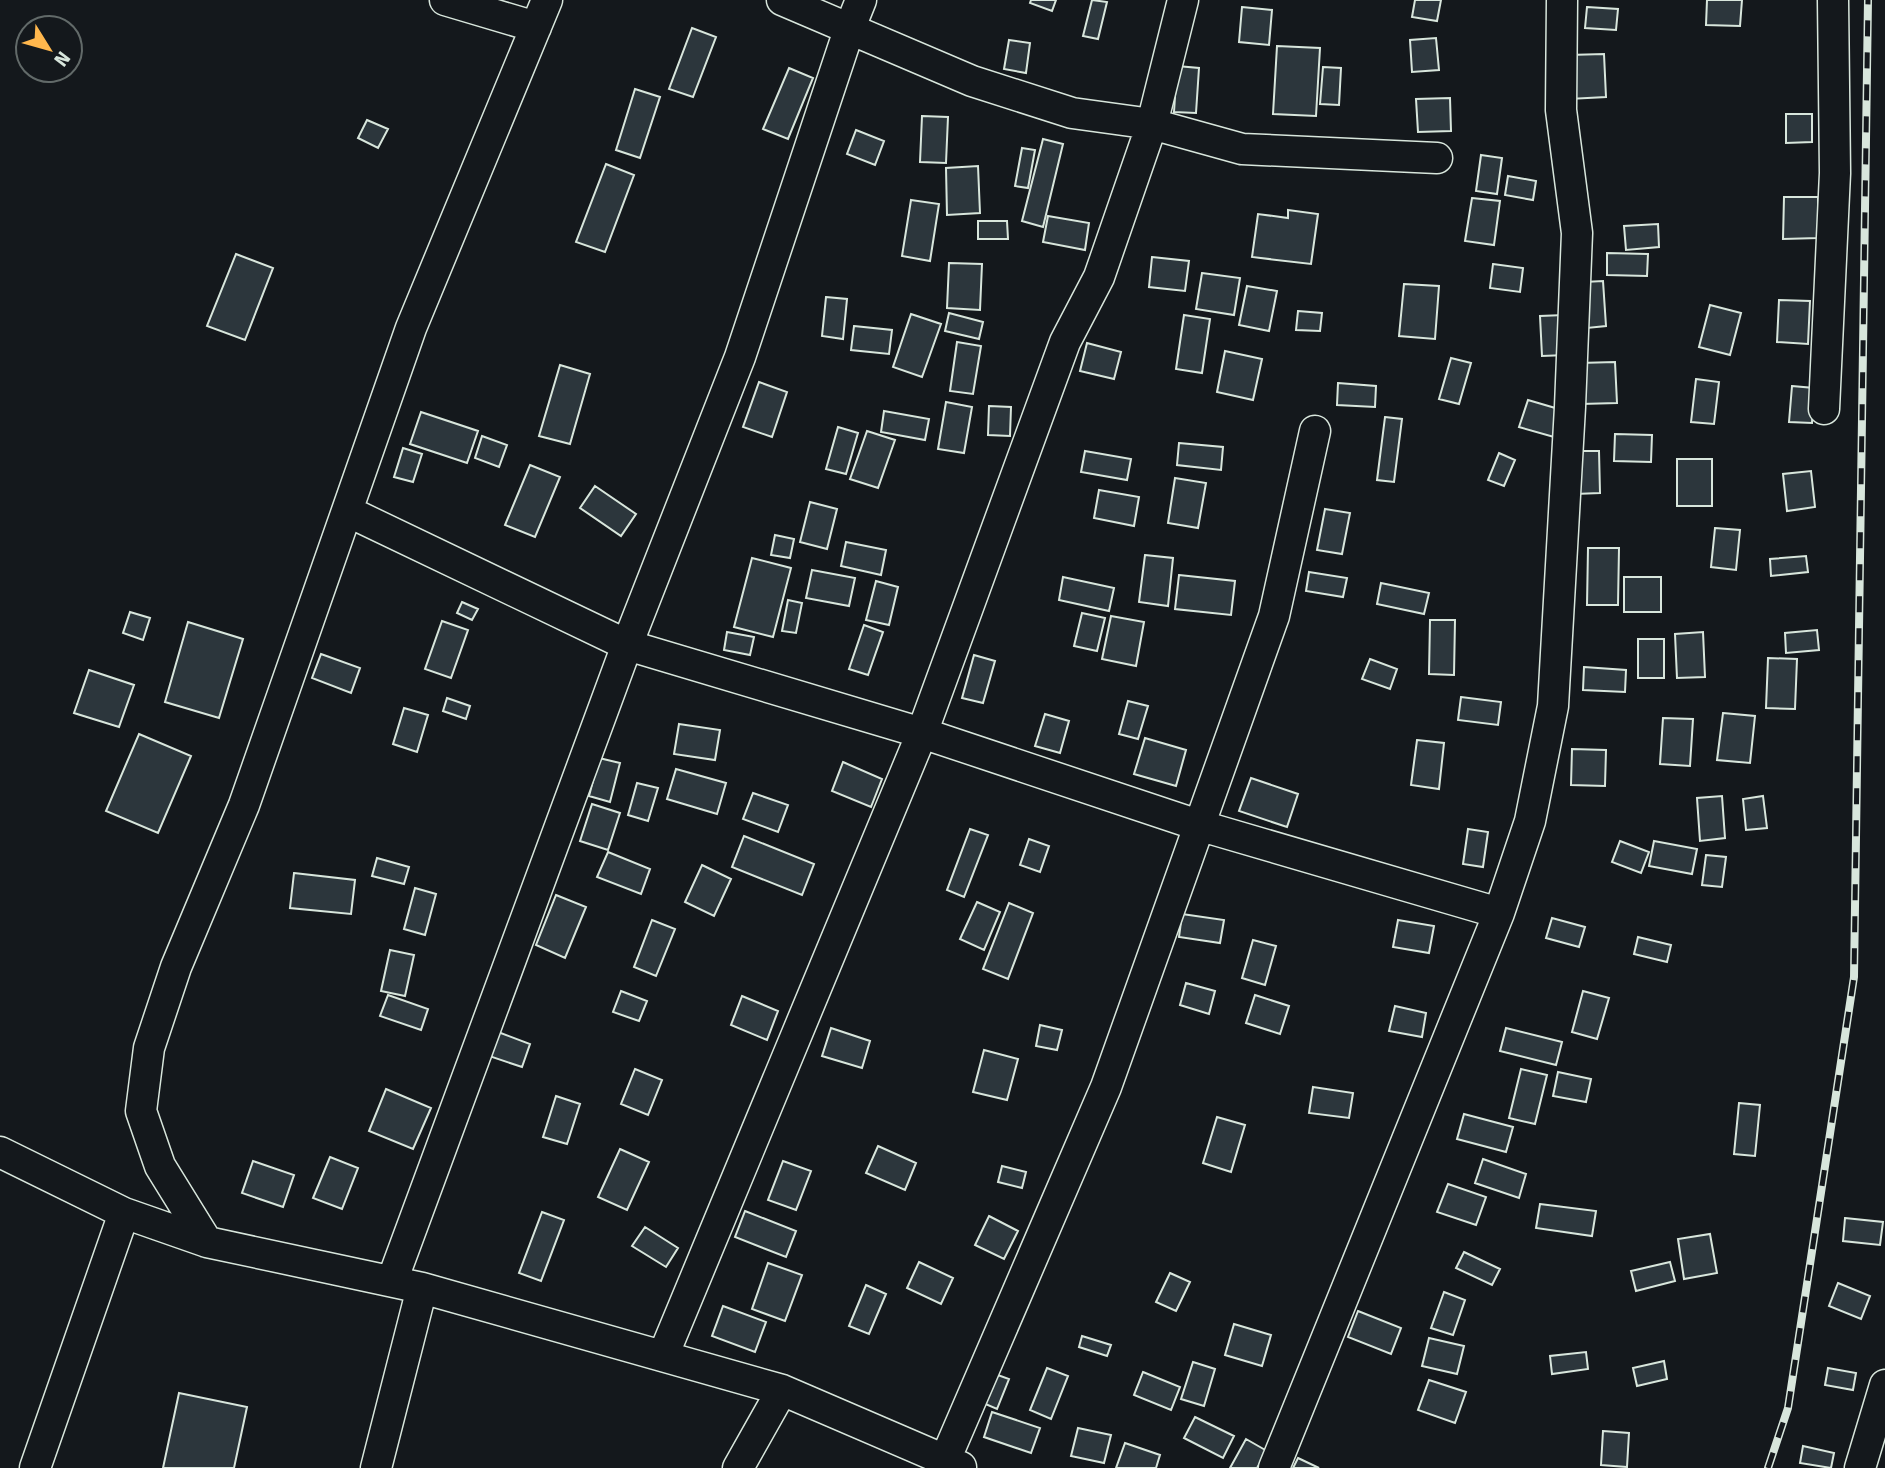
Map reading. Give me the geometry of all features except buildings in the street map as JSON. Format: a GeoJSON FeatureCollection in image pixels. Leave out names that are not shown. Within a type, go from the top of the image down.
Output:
{"type":"FeatureCollection","features":[{"type":"Feature","properties":{"kind":"street"},"geometry":{"type":"LineString","coordinates":[[445,0],[536,27]]}},
{"type":"Feature","properties":{"kind":"street"},"geometry":{"type":"LineString","coordinates":[[207,1242],[160,1166],[141,1111],[149,1048],[176,967],[244,805],[411,328],[547,0]]}},
{"type":"Feature","properties":{"kind":"street"},"geometry":{"type":"LineString","coordinates":[[782,0],[972,81],[1072,113],[1152,124],[1242,149],[1437,158]]}},
{"type":"Feature","properties":{"kind":"street"},"geometry":{"type":"LineString","coordinates":[[392,1281],[627,645],[740,357],[861,0]]}},
{"type":"Feature","properties":{"kind":"street"},"geometry":{"type":"LineString","coordinates":[[663,1356],[922,733],[1065,342],[1099,277],[1152,124],[1183,0]]}},
{"type":"Feature","properties":{"kind":"street"},"geometry":{"type":"LineString","coordinates":[[1274,1468],[1499,913],[1530,821],[1553,706],[1577,233],[1561,110],[1562,0]]}},
{"type":"Feature","properties":{"kind":"street"},"geometry":{"type":"LineString","coordinates":[[1824,409],[1835,173],[1833,0]]}},
{"type":"Feature","properties":{"kind":"street"},"geometry":{"type":"LineString","coordinates":[[0,1152],[124,1213],[207,1242],[422,1287],[782,1390],[954,1464],[1106,1087],[1274,616],[1315,431]]}},
{"type":"Feature","properties":{"kind":"street"},"geometry":{"type":"LineString","coordinates":[[347,511],[627,645],[922,733],[1198,825],[1499,913]]}},
{"type":"Feature","properties":{"kind":"street"},"geometry":{"type":"LineString","coordinates":[[35,1468],[124,1213]]}},
{"type":"Feature","properties":{"kind":"street"},"geometry":{"type":"LineString","coordinates":[[376,1468],[422,1287]]}},
{"type":"Feature","properties":{"kind":"street"},"geometry":{"type":"LineString","coordinates":[[1860,1468],[1885,1385]]}},
{"type":"Feature","properties":{"kind":"street"},"geometry":{"type":"LineString","coordinates":[[738,1468],[782,1390]]}},
{"type":"Feature","properties":{"kind":"railway"},"geometry":{"type":"LineString","coordinates":[[1768,1468],[1788,1408],[1854,977],[1868,0]]}}]}
